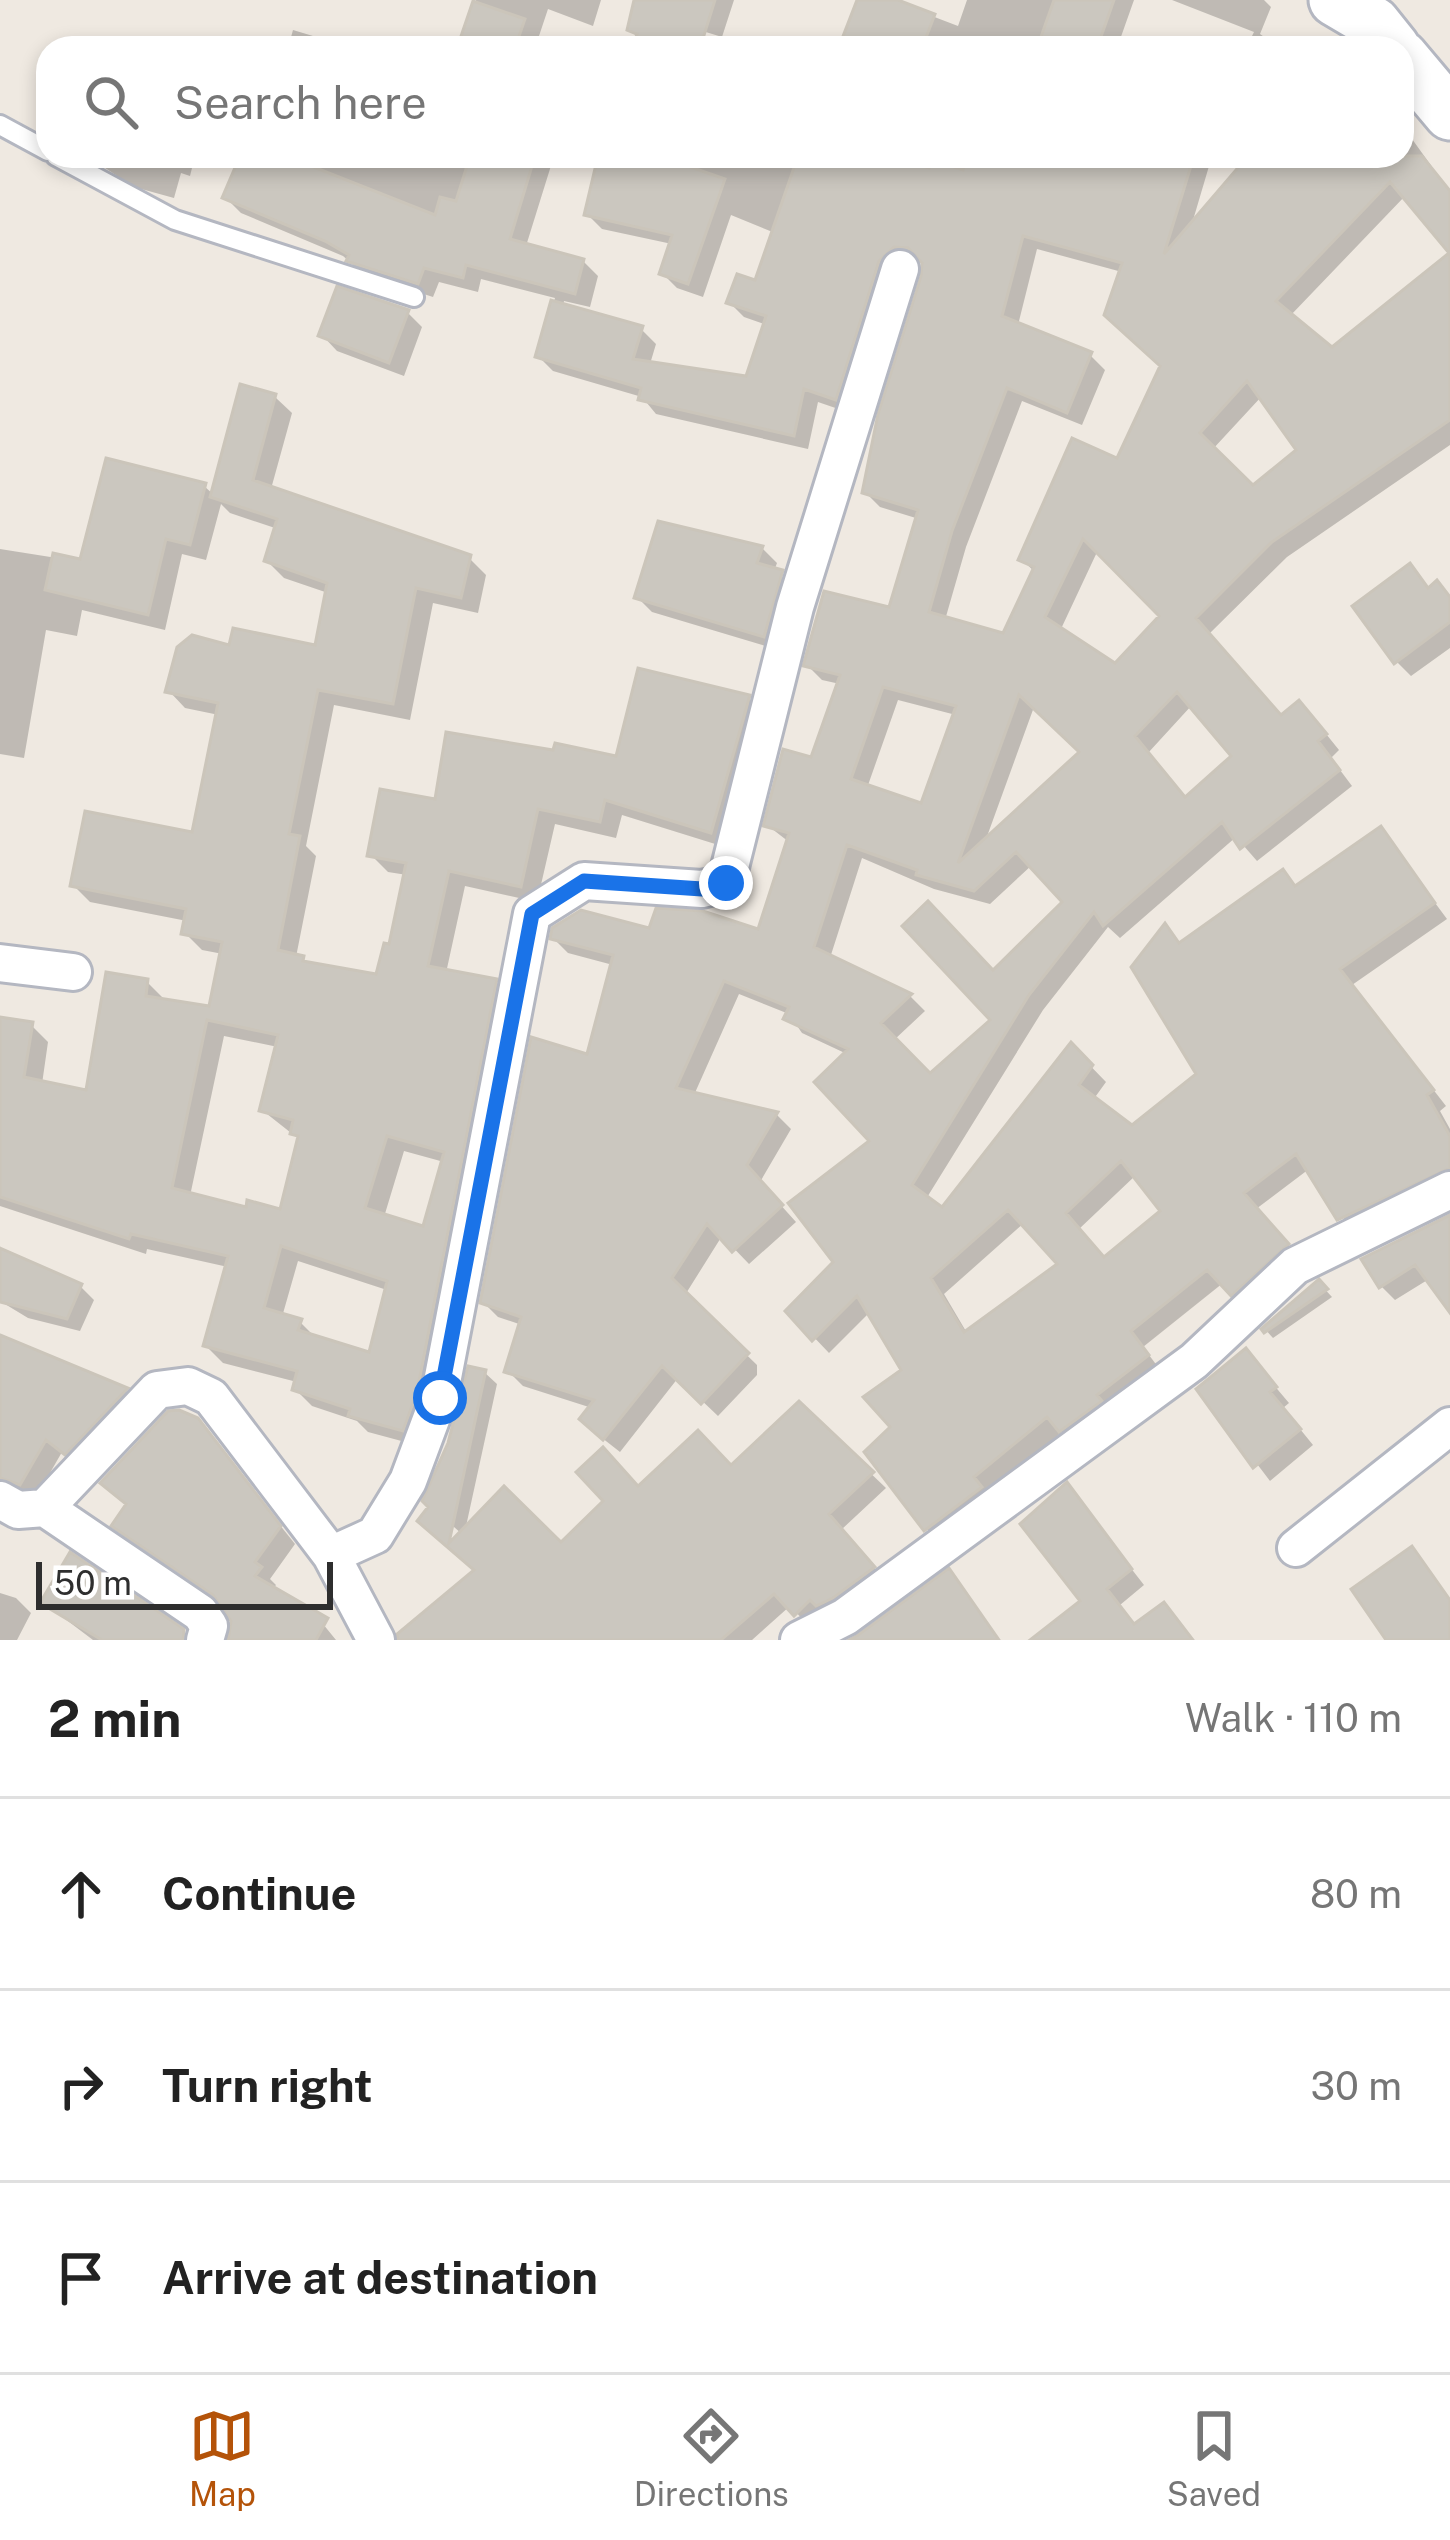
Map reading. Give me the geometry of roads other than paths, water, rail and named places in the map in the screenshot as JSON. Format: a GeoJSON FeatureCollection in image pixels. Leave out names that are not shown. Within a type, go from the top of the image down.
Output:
{"type":"FeatureCollection","features":[{"type":"Feature","properties":{"kind":"street"},"geometry":{"type":"LineString","coordinates":[[1335,0],[1373,23],[1384,36]]}},
{"type":"Feature","properties":{"kind":"street"},"geometry":{"type":"LineString","coordinates":[[1414,71],[1450,114]]}},
{"type":"Feature","properties":{"kind":"street"},"geometry":{"type":"LineString","coordinates":[[331,1555],[375,1535],[408,1481],[440,1398],[532,914],[584,881],[702,889],[726,883],[795,607],[900,269]]}},
{"type":"Feature","properties":{"kind":"street"},"geometry":{"type":"LineString","coordinates":[[0,963],[73,972]]}},
{"type":"Feature","properties":{"kind":"street"},"geometry":{"type":"LineString","coordinates":[[799,1640],[845,1617],[1194,1361],[1294,1266],[1450,1190]]}},
{"type":"Feature","properties":{"kind":"street"},"geometry":{"type":"LineString","coordinates":[[45,1508],[157,1390],[188,1386],[211,1397],[331,1555],[376,1640]]}},
{"type":"Feature","properties":{"kind":"street"},"geometry":{"type":"LineString","coordinates":[[1296,1548],[1450,1426]]}},
{"type":"Feature","properties":{"kind":"street"},"geometry":{"type":"LineString","coordinates":[[0,1500],[18,1510],[45,1508],[200,1613],[209,1626],[205,1640]]}},
{"type":"Feature","properties":{"kind":"lane"},"geometry":{"type":"LineString","coordinates":[[0,125],[36,145]]}},
{"type":"Feature","properties":{"kind":"lane"},"geometry":{"type":"LineString","coordinates":[[78,168],[175,220],[414,297]]}}]}
